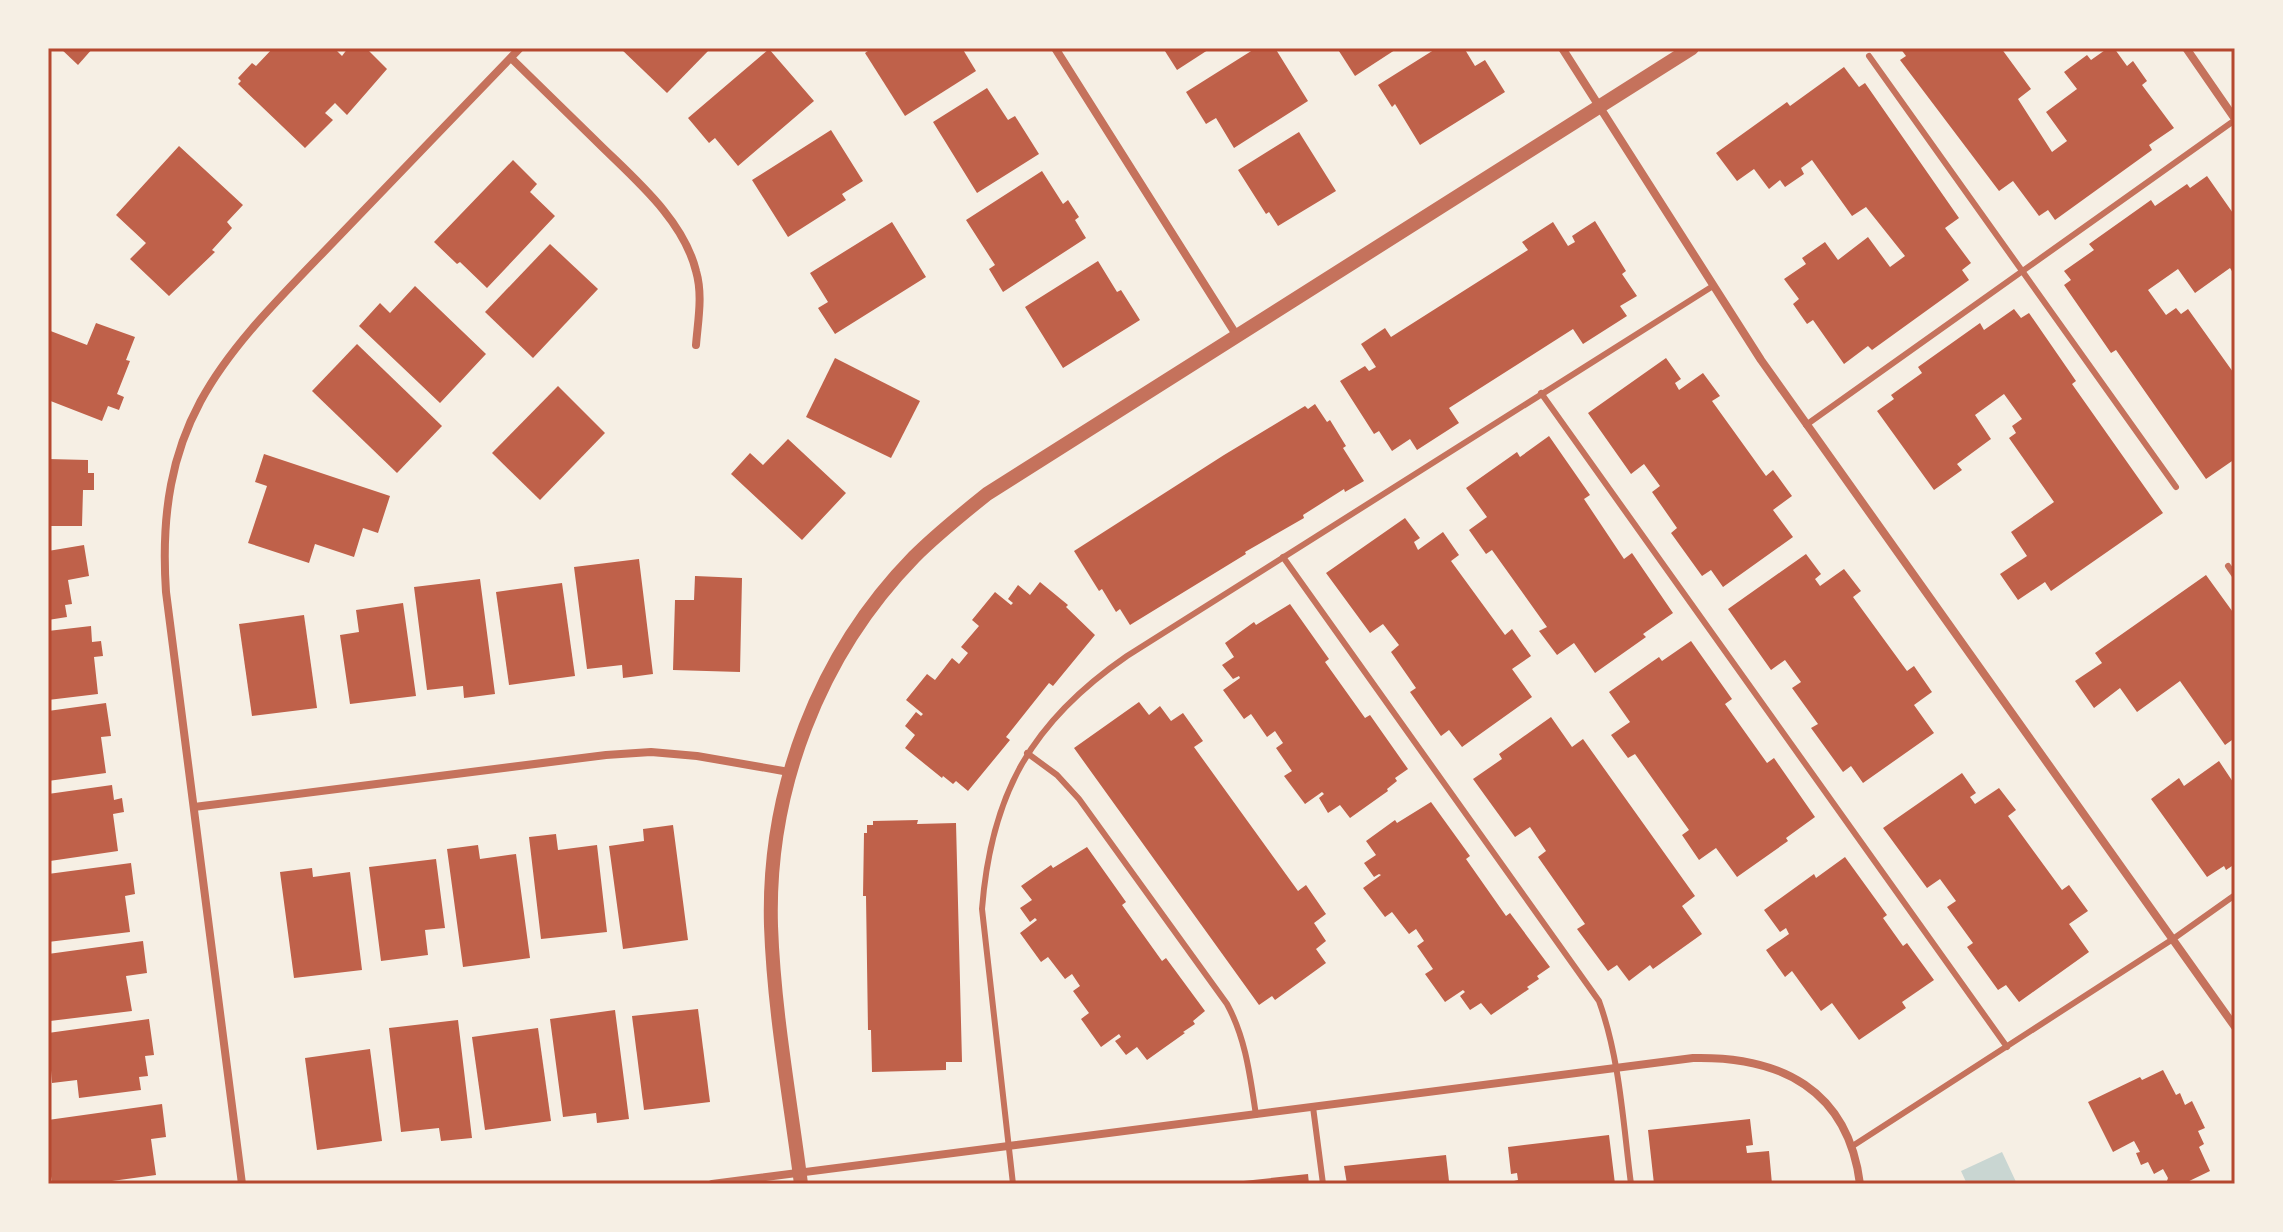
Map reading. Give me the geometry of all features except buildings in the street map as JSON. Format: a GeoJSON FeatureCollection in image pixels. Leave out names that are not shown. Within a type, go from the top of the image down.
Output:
{"type":"FeatureCollection","features":[{"type":"Feature","properties":{"kind":"street"},"geometry":{"type":"LineString","coordinates":[[242,1184],[166,592],[164,539],[169,486],[190,421],[212,380],[245,334],[520,48]]}},
{"type":"Feature","properties":{"kind":"street"},"geometry":{"type":"LineString","coordinates":[[1055,48],[1237,336]]}},
{"type":"Feature","properties":{"kind":"street"},"geometry":{"type":"LineString","coordinates":[[1562,48],[1713,286],[1806,425],[2235,1027]]}},
{"type":"Feature","properties":{"kind":"street"},"geometry":{"type":"LineString","coordinates":[[800,1178],[774,974],[771,923],[777,834],[789,772],[806,725],[827,680],[873,607],[913,559],[948,525],[987,494],[1692,48]]}},
{"type":"Feature","properties":{"kind":"street"},"geometry":{"type":"LineString","coordinates":[[2186,48],[2235,119]]}},
{"type":"Feature","properties":{"kind":"street"},"geometry":{"type":"LineString","coordinates":[[511,58],[638,182],[670,220],[696,269],[700,301],[696,345]]}},
{"type":"Feature","properties":{"kind":"street"},"geometry":{"type":"LineString","coordinates":[[194,807],[651,752],[789,772]]}},
{"type":"Feature","properties":{"kind":"street"},"geometry":{"type":"LineString","coordinates":[[712,1184],[800,1178],[1008,1146],[1693,1058],[1726,1057],[1771,1066],[1797,1080],[1823,1101],[1839,1122],[1851,1147],[1860,1184]]}},
{"type":"Feature","properties":{"kind":"lane"},"geometry":{"type":"LineString","coordinates":[[1869,56],[2176,487]]}},
{"type":"Feature","properties":{"kind":"lane"},"geometry":{"type":"LineString","coordinates":[[1806,425],[2235,119]]}},
{"type":"Feature","properties":{"kind":"lane"},"geometry":{"type":"LineString","coordinates":[[1013,1184],[982,909],[985,868],[994,828],[1008,789],[1027,753],[1048,724],[1098,675],[1713,286]]}},
{"type":"Feature","properties":{"kind":"lane"},"geometry":{"type":"LineString","coordinates":[[1541,393],[2007,1047]]}},
{"type":"Feature","properties":{"kind":"lane"},"geometry":{"type":"LineString","coordinates":[[1283,557],[1599,1001],[1608,1025],[1616,1068],[1631,1184]]}},
{"type":"Feature","properties":{"kind":"lane"},"geometry":{"type":"LineString","coordinates":[[2228,566],[2235,576]]}},
{"type":"Feature","properties":{"kind":"lane"},"geometry":{"type":"LineString","coordinates":[[1027,753],[1057,775],[1079,799],[1227,1004],[1236,1020],[1247,1054],[1256,1115]]}},
{"type":"Feature","properties":{"kind":"lane"},"geometry":{"type":"LineString","coordinates":[[1851,1147],[2173,939],[2235,895]]}},
{"type":"Feature","properties":{"kind":"lane"},"geometry":{"type":"LineString","coordinates":[[1313,1107],[1323,1184]]}},
{"type":"Feature","properties":{"kind":"shaded area"},"geometry":{"type":"Polygon","coordinates":[[[2002,1152],[2017,1184],[1967,1184],[1961,1171],[2002,1152]]]}}]}
